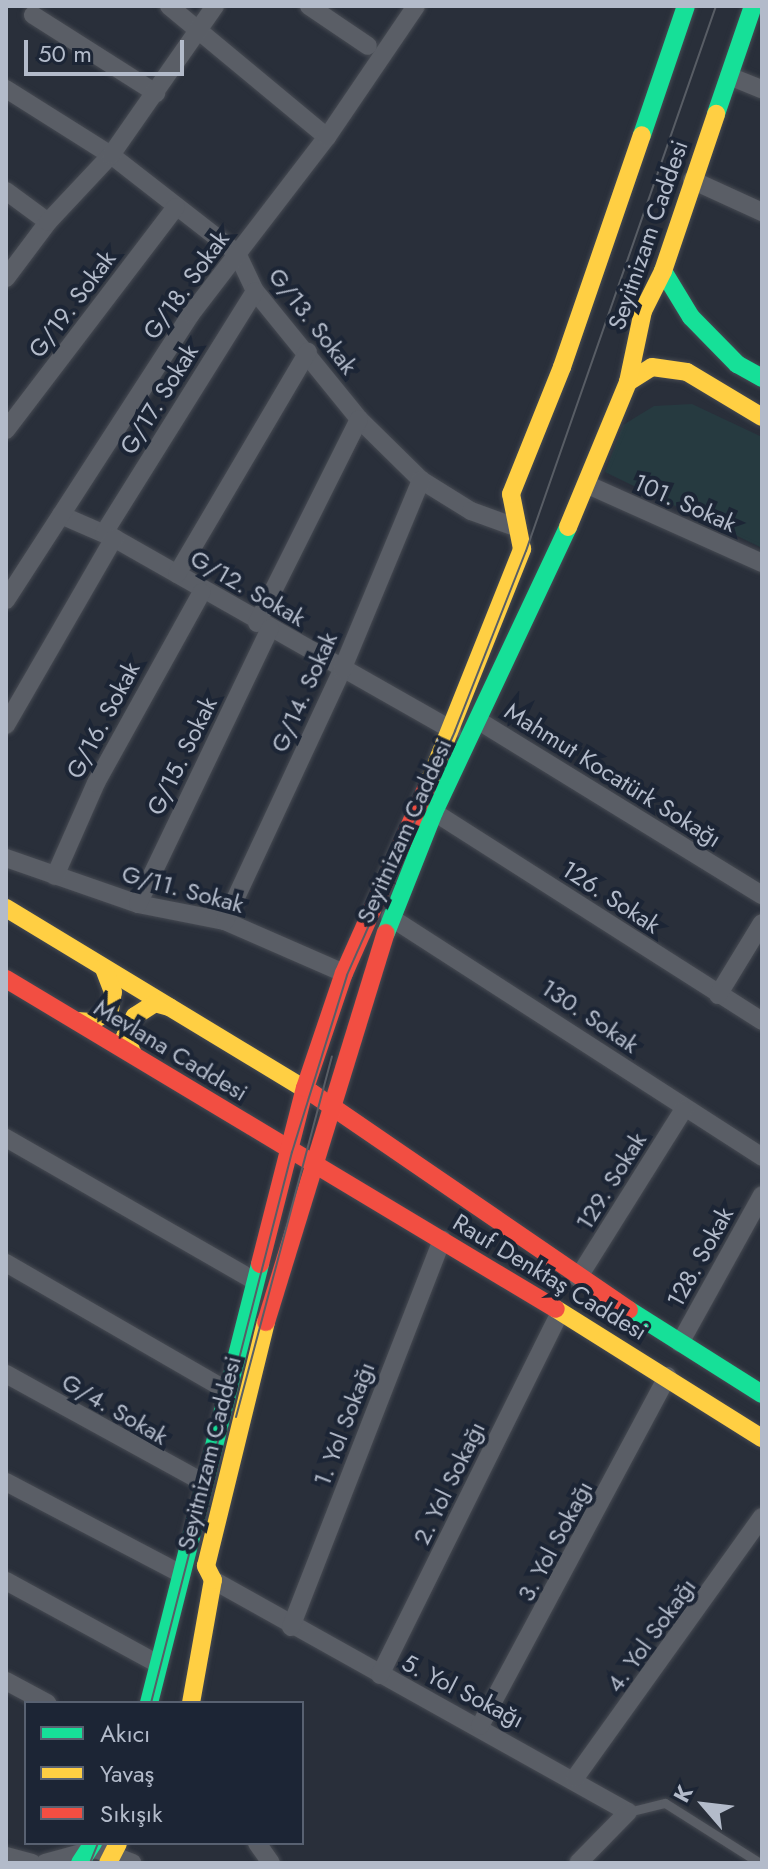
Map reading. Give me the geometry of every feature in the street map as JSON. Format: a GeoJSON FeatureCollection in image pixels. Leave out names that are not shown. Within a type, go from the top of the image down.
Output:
{"type":"FeatureCollection","features":[{"type":"Feature","properties":{"kind":"main road","name":"Seyitnizam Caddesi"},"geometry":{"type":"LineString","coordinates":[[149,1701],[201,1481],[286,1149],[305,1088],[344,973],[452,730],[522,549],[515,527],[511,494],[562,367],[686,6]]}},
{"type":"Feature","properties":{"kind":"main road","name":"Seyitnizam Caddesi"},"geometry":{"type":"LineString","coordinates":[[191,1701],[213,1580],[206,1566],[224,1486],[311,1162],[390,917],[434,812],[588,485],[628,382],[643,311],[663,271],[753,6]]}},
{"type":"Feature","properties":{"kind":"main road"},"geometry":{"type":"LineString","coordinates":[[663,271],[691,317],[737,364],[762,378]]}},
{"type":"Feature","properties":{"kind":"main road"},"geometry":{"type":"LineString","coordinates":[[628,382],[652,367],[687,372],[762,417]]}},
{"type":"Feature","properties":{"kind":"main road","name":"Rauf Denktaş Caddesi"},"geometry":{"type":"LineString","coordinates":[[6,908],[330,1103],[578,1278],[762,1394]]}},
{"type":"Feature","properties":{"kind":"main road"},"geometry":{"type":"LineString","coordinates":[[77,1021],[91,1022],[110,1010],[113,992],[104,968]]}},
{"type":"Feature","properties":{"kind":"main road","name":"Mevlana Caddesi"},"geometry":{"type":"LineString","coordinates":[[6,979],[311,1162]]}},
{"type":"Feature","properties":{"kind":"main road"},"geometry":{"type":"LineString","coordinates":[[133,1054],[125,1037],[135,1016],[155,1003],[169,1007]]}},
{"type":"Feature","properties":{"kind":"main road","name":"Rauf Denktaş Caddesi"},"geometry":{"type":"LineString","coordinates":[[311,1162],[668,1376],[762,1438]]}},
{"type":"Feature","properties":{"kind":"street"},"geometry":{"type":"LineString","coordinates":[[169,6],[200,28],[327,137]]}},
{"type":"Feature","properties":{"kind":"street"},"geometry":{"type":"LineString","coordinates":[[6,278],[48,222],[111,155],[215,6]]}},
{"type":"Feature","properties":{"kind":"street"},"geometry":{"type":"LineString","coordinates":[[309,6],[368,46]]}},
{"type":"Feature","properties":{"kind":"street","name":"G/18. Sokak"},"geometry":{"type":"LineString","coordinates":[[6,600],[191,314],[327,137],[414,7]]}},
{"type":"Feature","properties":{"kind":"street"},"geometry":{"type":"LineString","coordinates":[[33,15],[156,93]]}},
{"type":"Feature","properties":{"kind":"street"},"geometry":{"type":"LineString","coordinates":[[729,76],[762,89]]}},
{"type":"Feature","properties":{"kind":"street","name":"G/13. Sokak"},"geometry":{"type":"LineString","coordinates":[[6,89],[111,155],[237,253],[255,291],[308,352],[359,419],[421,480],[471,511],[515,527]]}},
{"type":"Feature","properties":{"kind":"street"},"geometry":{"type":"LineString","coordinates":[[692,180],[762,212]]}},
{"type":"Feature","properties":{"kind":"street"},"geometry":{"type":"LineString","coordinates":[[6,191],[48,222]]}},
{"type":"Feature","properties":{"kind":"street","name":"G/19. Sokak"},"geometry":{"type":"LineString","coordinates":[[6,430],[176,207]]}},
{"type":"Feature","properties":{"kind":"street","name":"G/17. Sokak"},"geometry":{"type":"LineString","coordinates":[[6,725],[109,535],[255,291]]}},
{"type":"Feature","properties":{"kind":"street"},"geometry":{"type":"LineString","coordinates":[[177,574],[308,352]]}},
{"type":"Feature","properties":{"kind":"street","name":"G/15. Sokak"},"geometry":{"type":"LineString","coordinates":[[138,904],[359,419]]}},
{"type":"Feature","properties":{"kind":"street","name":"G/14. Sokak"},"geometry":{"type":"LineString","coordinates":[[225,921],[342,670],[421,480]]}},
{"type":"Feature","properties":{"kind":"street","name":"101. Sokak"},"geometry":{"type":"LineString","coordinates":[[588,485],[762,563]]}},
{"type":"Feature","properties":{"kind":"street","name":"G/12. Sokak"},"geometry":{"type":"LineString","coordinates":[[61,515],[109,535],[202,592],[452,730]]}},
{"type":"Feature","properties":{"kind":"street","name":"G/16. Sokak"},"geometry":{"type":"LineString","coordinates":[[55,876],[96,783],[202,592]]}},
{"type":"Feature","properties":{"kind":"street","name":"Mahmut Kocatürk Sokağı"},"geometry":{"type":"LineString","coordinates":[[479,721],[762,895]]}},
{"type":"Feature","properties":{"kind":"street","name":"126. Sokak"},"geometry":{"type":"LineString","coordinates":[[434,812],[762,1021]]}},
{"type":"Feature","properties":{"kind":"street","name":"G/11. Sokak"},"geometry":{"type":"LineString","coordinates":[[6,858],[138,904],[225,921],[344,973]]}},
{"type":"Feature","properties":{"kind":"street","name":"130. Sokak"},"geometry":{"type":"LineString","coordinates":[[390,917],[549,1016],[684,1109],[762,1157]]}},
{"type":"Feature","properties":{"kind":"street"},"geometry":{"type":"LineString","coordinates":[[718,995],[762,923]]}},
{"type":"Feature","properties":{"kind":"street","name":"129. Sokak"},"geometry":{"type":"LineString","coordinates":[[578,1278],[684,1109]]}},
{"type":"Feature","properties":{"kind":"street"},"geometry":{"type":"LineString","coordinates":[[6,1138],[253,1280]]}},
{"type":"Feature","properties":{"kind":"street","name":"128. Sokak"},"geometry":{"type":"LineString","coordinates":[[680,1343],[762,1195]]}},
{"type":"Feature","properties":{"kind":"street","name":"1. Yol Sokağı"},"geometry":{"type":"LineString","coordinates":[[291,1627],[442,1239]]}},
{"type":"Feature","properties":{"kind":"street"},"geometry":{"type":"LineString","coordinates":[[6,1263],[226,1390]]}},
{"type":"Feature","properties":{"kind":"street","name":"2. Yol Sokağı"},"geometry":{"type":"LineString","coordinates":[[380,1675],[560,1313]]}},
{"type":"Feature","properties":{"kind":"street","name":"G/4. Sokak"},"geometry":{"type":"LineString","coordinates":[[6,1374],[201,1481]]}},
{"type":"Feature","properties":{"kind":"street","name":"3. Yol Sokağı"},"geometry":{"type":"LineString","coordinates":[[480,1726],[668,1376]]}},
{"type":"Feature","properties":{"kind":"street"},"geometry":{"type":"LineString","coordinates":[[6,1482],[179,1573]]}},
{"type":"Feature","properties":{"kind":"street","name":"4. Yol Sokağı"},"geometry":{"type":"LineString","coordinates":[[575,1778],[762,1517]]}},
{"type":"Feature","properties":{"kind":"street","name":"5. Yol Sokağı"},"geometry":{"type":"LineString","coordinates":[[213,1580],[291,1627],[575,1778],[628,1812]]}},
{"type":"Feature","properties":{"kind":"street"},"geometry":{"type":"LineString","coordinates":[[6,1581],[158,1664]]}},
{"type":"Feature","properties":{"kind":"street"},"geometry":{"type":"LineString","coordinates":[[6,1681],[43,1701]]}},
{"type":"Feature","properties":{"kind":"street"},"geometry":{"type":"LineString","coordinates":[[578,1863],[628,1812]]}},
{"type":"Feature","properties":{"kind":"street"},"geometry":{"type":"LineString","coordinates":[[258,1845],[271,1863]]}},
{"type":"Feature","properties":{"kind":"street"},"geometry":{"type":"LineString","coordinates":[[45,1863],[87,1852],[119,1857]]}},
{"type":"Feature","properties":{"kind":"lane"},"geometry":{"type":"LineString","coordinates":[[628,1812],[665,1803],[760,1863]]}},
{"type":"Feature","properties":{"kind":"shaded area"},"geometry":{"type":"Polygon","coordinates":[[[692,404],[762,437],[762,548],[605,472],[623,425],[654,406],[692,404]]]}},
{"type":"Feature","properties":{"kind":"tram line"},"geometry":{"type":"LineString","coordinates":[[152,1701],[292,1152],[347,975],[455,731],[526,551],[716,6]]}},
{"type":"Feature","properties":{"kind":"tram line"},"geometry":{"type":"LineString","coordinates":[[236,1417],[332,1057]]}},
{"type":"Feature","properties":{"kind":"tram line"},"geometry":{"type":"LineString","coordinates":[[90,1863],[97,1845]]}},
{"type":"Feature","properties":{"kind":"traffic: fast"},"geometry":{"type":"LineString","coordinates":[[642,135],[686,6]]}},
{"type":"Feature","properties":{"kind":"traffic: fast"},"geometry":{"type":"LineString","coordinates":[[716,114],[753,6]]}},
{"type":"Feature","properties":{"kind":"traffic: fast"},"geometry":{"type":"LineString","coordinates":[[663,271],[691,317],[737,364],[762,378]]}},
{"type":"Feature","properties":{"kind":"traffic: fast"},"geometry":{"type":"LineString","coordinates":[[386,933],[434,812],[568,527]]}},
{"type":"Feature","properties":{"kind":"traffic: fast"},"geometry":{"type":"LineString","coordinates":[[150,1701],[260,1264]]}},
{"type":"Feature","properties":{"kind":"traffic: fast"},"geometry":{"type":"LineString","coordinates":[[629,1310],[762,1394]]}},
{"type":"Feature","properties":{"kind":"traffic: fast"},"geometry":{"type":"LineString","coordinates":[[80,1863],[92,1845]]}},
{"type":"Feature","properties":{"kind":"traffic: slow"},"geometry":{"type":"LineString","coordinates":[[568,527],[628,382],[643,311],[663,271],[716,114]]}},
{"type":"Feature","properties":{"kind":"traffic: slow"},"geometry":{"type":"LineString","coordinates":[[429,782],[522,549],[511,494],[562,367],[642,135]]}},
{"type":"Feature","properties":{"kind":"traffic: slow"},"geometry":{"type":"LineString","coordinates":[[628,382],[652,367],[687,372],[762,417]]}},
{"type":"Feature","properties":{"kind":"traffic: slow"},"geometry":{"type":"LineString","coordinates":[[6,908],[312,1093]]}},
{"type":"Feature","properties":{"kind":"traffic: slow"},"geometry":{"type":"LineString","coordinates":[[77,1021],[91,1022],[110,1010],[113,992],[104,968]]}},
{"type":"Feature","properties":{"kind":"traffic: slow"},"geometry":{"type":"LineString","coordinates":[[133,1054],[125,1037],[135,1016],[155,1003],[169,1007]]}},
{"type":"Feature","properties":{"kind":"traffic: slow"},"geometry":{"type":"LineString","coordinates":[[556,1309],[762,1438]]}},
{"type":"Feature","properties":{"kind":"traffic: slow"},"geometry":{"type":"LineString","coordinates":[[191,1701],[213,1580],[206,1566],[266,1322]]}},
{"type":"Feature","properties":{"kind":"traffic: slow"},"geometry":{"type":"LineString","coordinates":[[108,1863],[117,1845]]}},
{"type":"Feature","properties":{"kind":"traffic: jam"},"geometry":{"type":"LineString","coordinates":[[260,1264],[305,1088],[344,973],[429,782]]}},
{"type":"Feature","properties":{"kind":"traffic: jam"},"geometry":{"type":"LineString","coordinates":[[266,1322],[386,933]]}},
{"type":"Feature","properties":{"kind":"traffic: jam"},"geometry":{"type":"LineString","coordinates":[[6,979],[556,1309]]}},
{"type":"Feature","properties":{"kind":"traffic: jam"},"geometry":{"type":"LineString","coordinates":[[312,1093],[629,1310]]}}]}
